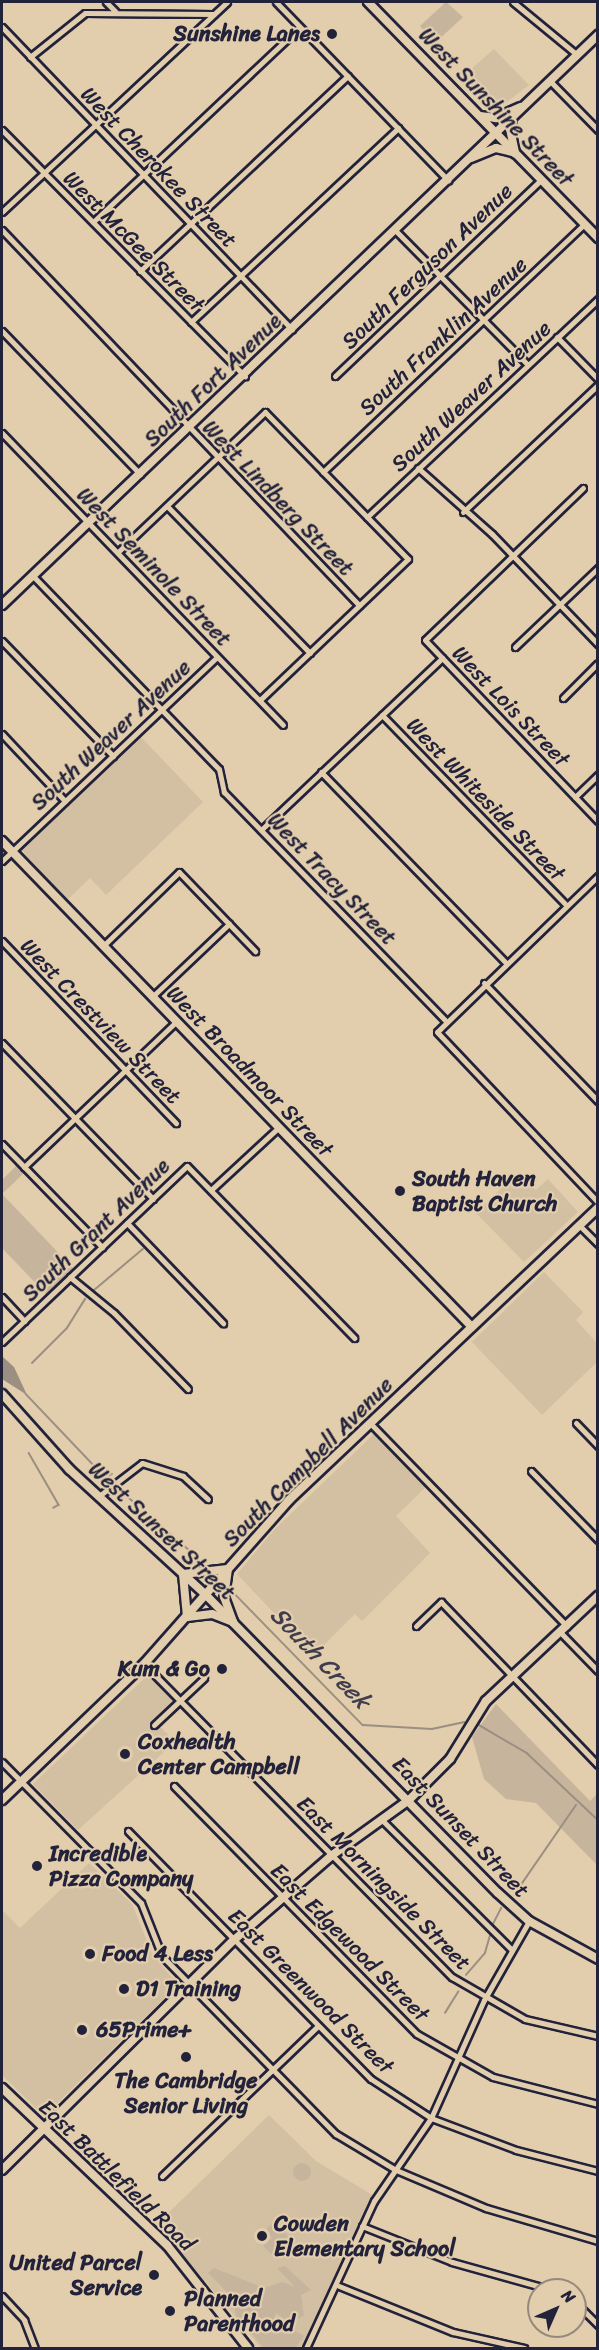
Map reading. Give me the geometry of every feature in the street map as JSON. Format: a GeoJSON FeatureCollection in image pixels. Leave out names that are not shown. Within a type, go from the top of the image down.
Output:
{"type":"FeatureCollection","features":[{"type":"Feature","properties":{"kind":"main road","name":"West Sunshine Street"},"geometry":{"type":"LineString","coordinates":[[368,2],[597,238]]}},
{"type":"Feature","properties":{"kind":"main road"},"geometry":{"type":"LineString","coordinates":[[472,110],[492,119],[521,107]]}},
{"type":"Feature","properties":{"kind":"main road"},"geometry":{"type":"LineString","coordinates":[[471,158],[496,148],[515,153],[510,129],[513,114]]}},
{"type":"Feature","properties":{"kind":"main road","name":"South Campbell Avenue"},"geometry":{"type":"LineString","coordinates":[[2,1800],[144,1664],[228,1569],[370,1423],[597,1208]]}},
{"type":"Feature","properties":{"kind":"main road"},"geometry":{"type":"LineString","coordinates":[[228,1569],[224,1597],[233,1622],[212,1614],[187,1617],[183,1574],[228,1569]]}},
{"type":"Feature","properties":{"kind":"main road","name":"East Battlefield Road"},"geometry":{"type":"LineString","coordinates":[[2,2088],[167,2245],[248,2349]]}},
{"type":"Feature","properties":{"kind":"street"},"geometry":{"type":"LineString","coordinates":[[106,2],[115,11]]}},
{"type":"Feature","properties":{"kind":"street"},"geometry":{"type":"LineString","coordinates":[[2,212],[227,2]]}},
{"type":"Feature","properties":{"kind":"street"},"geometry":{"type":"LineString","coordinates":[[276,2],[448,180]]}},
{"type":"Feature","properties":{"kind":"street"},"geometry":{"type":"LineString","coordinates":[[513,2],[576,54]]}},
{"type":"Feature","properties":{"kind":"street"},"geometry":{"type":"LineString","coordinates":[[30,57],[77,16],[115,11],[214,14]]}},
{"type":"Feature","properties":{"kind":"street","name":"West Cherokee Street"},"geometry":{"type":"LineString","coordinates":[[2,27],[292,329]]}},
{"type":"Feature","properties":{"kind":"street"},"geometry":{"type":"LineString","coordinates":[[93,222],[300,27]]}},
{"type":"Feature","properties":{"kind":"street","name":"South Fort Avenue"},"geometry":{"type":"LineString","coordinates":[[2,605],[245,376],[597,34]]}},
{"type":"Feature","properties":{"kind":"street"},"geometry":{"type":"LineString","coordinates":[[140,271],[348,76]]}},
{"type":"Feature","properties":{"kind":"street"},"geometry":{"type":"LineString","coordinates":[[549,80],[597,130]]}},
{"type":"Feature","properties":{"kind":"street"},"geometry":{"type":"LineString","coordinates":[[191,322],[398,128]]}},
{"type":"Feature","properties":{"kind":"street","name":"West McGee Street"},"geometry":{"type":"LineString","coordinates":[[2,130],[245,376]]}},
{"type":"Feature","properties":{"kind":"street","name":"South Ferguson Avenue"},"geometry":{"type":"LineString","coordinates":[[335,376],[541,180]]}},
{"type":"Feature","properties":{"kind":"street","name":"South Franklin Avenue"},"geometry":{"type":"LineString","coordinates":[[324,472],[584,224]]}},
{"type":"Feature","properties":{"kind":"street","name":"West Lindberg Street"},"geometry":{"type":"LineString","coordinates":[[2,230],[188,430],[359,605]]}},
{"type":"Feature","properties":{"kind":"street"},"geometry":{"type":"LineString","coordinates":[[396,230],[527,364]]}},
{"type":"Feature","properties":{"kind":"street","name":"South Weaver Avenue"},"geometry":{"type":"LineString","coordinates":[[367,517],[597,299]]}},
{"type":"Feature","properties":{"kind":"street"},"geometry":{"type":"LineString","coordinates":[[2,331],[141,475]]}},
{"type":"Feature","properties":{"kind":"street"},"geometry":{"type":"LineString","coordinates":[[557,338],[597,379]]}},
{"type":"Feature","properties":{"kind":"street"},"geometry":{"type":"LineString","coordinates":[[463,512],[597,385]]}},
{"type":"Feature","properties":{"kind":"street"},"geometry":{"type":"LineString","coordinates":[[118,552],[265,412],[408,559],[260,700]]}},
{"type":"Feature","properties":{"kind":"street","name":"West Seminole Street"},"geometry":{"type":"LineString","coordinates":[[2,433],[283,725]]}},
{"type":"Feature","properties":{"kind":"street"},"geometry":{"type":"LineString","coordinates":[[418,468],[512,556],[597,644]]}},
{"type":"Feature","properties":{"kind":"street"},"geometry":{"type":"LineString","coordinates":[[512,556],[583,488]]}},
{"type":"Feature","properties":{"kind":"street"},"geometry":{"type":"LineString","coordinates":[[167,506],[310,653]]}},
{"type":"Feature","properties":{"kind":"street","name":"West Lois Street"},"geometry":{"type":"LineString","coordinates":[[512,556],[425,640],[597,821]]}},
{"type":"Feature","properties":{"kind":"street"},"geometry":{"type":"LineString","coordinates":[[515,647],[597,568]]}},
{"type":"Feature","properties":{"kind":"street","name":"West Tracy Street"},"geometry":{"type":"LineString","coordinates":[[33,576],[219,769],[223,790],[445,1020]]}},
{"type":"Feature","properties":{"kind":"street"},"geometry":{"type":"LineString","coordinates":[[2,640],[113,756]]}},
{"type":"Feature","properties":{"kind":"street","name":"South Weaver Avenue"},"geometry":{"type":"LineString","coordinates":[[2,861],[217,657]]}},
{"type":"Feature","properties":{"kind":"street"},"geometry":{"type":"LineString","coordinates":[[261,830],[442,658]]}},
{"type":"Feature","properties":{"kind":"street"},"geometry":{"type":"LineString","coordinates":[[563,698],[597,663]]}},
{"type":"Feature","properties":{"kind":"street","name":"West Whiteside Street"},"geometry":{"type":"LineString","coordinates":[[382,715],[566,905]]}},
{"type":"Feature","properties":{"kind":"street"},"geometry":{"type":"LineString","coordinates":[[2,734],[66,801]]}},
{"type":"Feature","properties":{"kind":"street"},"geometry":{"type":"LineString","coordinates":[[321,772],[506,963]]}},
{"type":"Feature","properties":{"kind":"street"},"geometry":{"type":"LineString","coordinates":[[575,797],[597,776]]}},
{"type":"Feature","properties":{"kind":"street","name":"West Broadmoor Street"},"geometry":{"type":"LineString","coordinates":[[2,841],[472,1327]]}},
{"type":"Feature","properties":{"kind":"street"},"geometry":{"type":"LineString","coordinates":[[103,946],[179,872],[255,951]]}},
{"type":"Feature","properties":{"kind":"street"},"geometry":{"type":"LineString","coordinates":[[597,876],[445,1020],[440,1039],[597,1202]]}},
{"type":"Feature","properties":{"kind":"street"},"geometry":{"type":"LineString","coordinates":[[153,996],[229,924]]}},
{"type":"Feature","properties":{"kind":"street","name":"West Crestview Street"},"geometry":{"type":"LineString","coordinates":[[2,941],[176,1123]]}},
{"type":"Feature","properties":{"kind":"street"},"geometry":{"type":"LineString","coordinates":[[484,983],[597,1101]]}},
{"type":"Feature","properties":{"kind":"street"},"geometry":{"type":"LineString","coordinates":[[24,1167],[177,1021]]}},
{"type":"Feature","properties":{"kind":"street"},"geometry":{"type":"LineString","coordinates":[[2,1043],[153,1199]]}},
{"type":"Feature","properties":{"kind":"street"},"geometry":{"type":"LineString","coordinates":[[279,1127],[211,1190],[354,1338]]}},
{"type":"Feature","properties":{"kind":"street"},"geometry":{"type":"LineString","coordinates":[[2,1144],[102,1247]]}},
{"type":"Feature","properties":{"kind":"street","name":"South Grant Avenue"},"geometry":{"type":"LineString","coordinates":[[2,1342],[187,1166],[211,1190]]}},
{"type":"Feature","properties":{"kind":"street"},"geometry":{"type":"LineString","coordinates":[[127,1223],[223,1323]]}},
{"type":"Feature","properties":{"kind":"street"},"geometry":{"type":"LineString","coordinates":[[579,1226],[597,1244]]}},
{"type":"Feature","properties":{"kind":"street"},"geometry":{"type":"LineString","coordinates":[[70,1277],[114,1312],[188,1389]]}},
{"type":"Feature","properties":{"kind":"street"},"geometry":{"type":"LineString","coordinates":[[2,1297],[24,1321]]}},
{"type":"Feature","properties":{"kind":"street","name":"West Sunset Street"},"geometry":{"type":"LineString","coordinates":[[3,1397],[99,1496],[206,1594],[323,1711]]}},
{"type":"Feature","properties":{"kind":"street"},"geometry":{"type":"LineString","coordinates":[[370,1423],[567,1626]]}},
{"type":"Feature","properties":{"kind":"street"},"geometry":{"type":"LineString","coordinates":[[576,1423],[597,1446]]}},
{"type":"Feature","properties":{"kind":"street"},"geometry":{"type":"LineString","coordinates":[[99,1496],[120,1478],[146,1463],[183,1476],[208,1499]]}},
{"type":"Feature","properties":{"kind":"street"},"geometry":{"type":"LineString","coordinates":[[531,1471],[597,1540]]}},
{"type":"Feature","properties":{"kind":"street"},"geometry":{"type":"LineString","coordinates":[[2,2170],[234,1940],[284,1900],[331,1856],[384,1822],[409,1800],[450,1759],[482,1707],[597,1596]]}},
{"type":"Feature","properties":{"kind":"street"},"geometry":{"type":"LineString","coordinates":[[416,1626],[441,1602],[597,1765]]}},
{"type":"Feature","properties":{"kind":"street"},"geometry":{"type":"LineString","coordinates":[[560,1632],[597,1671]]}},
{"type":"Feature","properties":{"kind":"street","name":"East Morningside Street"},"geometry":{"type":"LineString","coordinates":[[144,1664],[436,1963],[484,2000],[547,2026],[597,2036]]}},
{"type":"Feature","properties":{"kind":"street"},"geometry":{"type":"LineString","coordinates":[[154,1725],[204,1678]]}},
{"type":"Feature","properties":{"kind":"street","name":"East Sunset Street"},"geometry":{"type":"LineString","coordinates":[[323,1711],[529,1921],[597,1959]]}},
{"type":"Feature","properties":{"kind":"street"},"geometry":{"type":"LineString","coordinates":[[2,1762],[141,1902],[162,1956],[336,2134],[396,2170],[486,2208],[597,2241]]}},
{"type":"Feature","properties":{"kind":"street","name":"East Edgewood Street"},"geometry":{"type":"LineString","coordinates":[[174,1786],[406,2025],[493,2077],[597,2104]]}},
{"type":"Feature","properties":{"kind":"street"},"geometry":{"type":"LineString","coordinates":[[384,1822],[512,1950]]}},
{"type":"Feature","properties":{"kind":"street","name":"East Greenwood Street"},"geometry":{"type":"LineString","coordinates":[[128,1831],[370,2079],[431,2118],[516,2150],[596,2170]]}},
{"type":"Feature","properties":{"kind":"street"},"geometry":{"type":"LineString","coordinates":[[306,2349],[339,2286],[363,2226],[396,2170],[431,2118],[484,2000],[529,1921]]}},
{"type":"Feature","properties":{"kind":"street","name":"East Sunset Street"},"geometry":{"type":"LineString","coordinates":[[586,1952],[597,1953]]}},
{"type":"Feature","properties":{"kind":"street"},"geometry":{"type":"LineString","coordinates":[[162,2176],[317,2027]]}},
{"type":"Feature","properties":{"kind":"street"},"geometry":{"type":"LineString","coordinates":[[596,2170],[597,2162]]}},
{"type":"Feature","properties":{"kind":"street"},"geometry":{"type":"LineString","coordinates":[[363,2226],[452,2262],[527,2283]]}},
{"type":"Feature","properties":{"kind":"street"},"geometry":{"type":"LineString","coordinates":[[339,2286],[453,2332],[525,2349]]}},
{"type":"Feature","properties":{"kind":"street"},"geometry":{"type":"LineString","coordinates":[[2,2296],[24,2320],[36,2349]]}},
{"type":"Feature","properties":{"kind":"shaded area"},"geometry":{"type":"Polygon","coordinates":[[[446,2],[463,17],[435,43],[420,26],[446,2]]]}},
{"type":"Feature","properties":{"kind":"shaded area"},"geometry":{"type":"Polygon","coordinates":[[[494,49],[529,85],[492,113],[459,80],[494,49]]]}},
{"type":"Feature","properties":{"kind":"shaded area"},"geometry":{"type":"Polygon","coordinates":[[[140,736],[203,802],[106,895],[90,878],[65,902],[20,848],[140,736]]]}},
{"type":"Feature","properties":{"kind":"shaded area"},"geometry":{"type":"Polygon","coordinates":[[[18,1164],[25,1172],[2,1194],[2,1180],[18,1164]]]}},
{"type":"Feature","properties":{"kind":"shaded area"},"geometry":{"type":"Polygon","coordinates":[[[518,1172],[536,1190],[548,1179],[578,1212],[524,1262],[476,1213],[518,1172]]]}},
{"type":"Feature","properties":{"kind":"shaded area"},"geometry":{"type":"Polygon","coordinates":[[[2,1194],[74,1269],[47,1295],[2,1248],[2,1194]]]}},
{"type":"Feature","properties":{"kind":"shaded area"},"geometry":{"type":"Polygon","coordinates":[[[544,1272],[583,1312],[576,1320],[597,1343],[598,1361],[542,1415],[472,1342],[544,1272]]]}},
{"type":"Feature","properties":{"kind":"shaded area"},"geometry":{"type":"Polygon","coordinates":[[[3,1357],[14,1367],[27,1395],[2,1379],[3,1357]]]}},
{"type":"Feature","properties":{"kind":"shaded area"},"geometry":{"type":"Polygon","coordinates":[[[374,1434],[427,1486],[396,1516],[430,1553],[362,1621],[355,1614],[314,1655],[237,1574],[274,1530],[374,1434]]]}},
{"type":"Feature","properties":{"kind":"shaded area"},"geometry":{"type":"Polygon","coordinates":[[[148,1675],[174,1700],[154,1720],[175,1742],[78,1830],[33,1784],[148,1675]]]}},
{"type":"Feature","properties":{"kind":"shaded area"},"geometry":{"type":"Polygon","coordinates":[[[496,1704],[590,1801],[597,1794],[597,1865],[536,1803],[506,1799],[484,1779],[472,1737],[496,1704]]]}},
{"type":"Feature","properties":{"kind":"shaded area"},"geometry":{"type":"Polygon","coordinates":[[[89,1863],[132,1904],[152,1954],[178,1985],[44,2116],[2,2075],[2,1910],[20,1928],[89,1863]]]}},
{"type":"Feature","properties":{"kind":"shaded area","name":"Cowden Elementary School"},"geometry":{"type":"Polygon","coordinates":[[[269,2115],[316,2161],[374,2196],[326,2308],[302,2348],[261,2348],[157,2224],[269,2115]]]}},
{"type":"Feature","properties":{"kind":"shaded area"},"geometry":{"type":"Polygon","coordinates":[[[298,2163],[306,2163],[311,2168],[309,2179],[298,2181],[293,2176],[293,2168],[298,2163]]]}},
{"type":"Feature","properties":{"kind":"shaded area"},"geometry":{"type":"Polygon","coordinates":[[[274,2222],[294,2243],[276,2258],[263,2246],[272,2238],[265,2230],[274,2222]]]}},
{"type":"Feature","properties":{"kind":"shaded area"},"geometry":{"type":"Polygon","coordinates":[[[285,2266],[311,2290],[301,2295],[304,2316],[289,2322],[276,2313],[274,2319],[304,2336],[295,2348],[264,2348],[236,2315],[233,2298],[208,2273],[214,2268],[264,2288],[283,2282],[295,2287],[277,2268],[285,2266]]]}},
{"type":"Feature","properties":{"kind":"waterway"},"geometry":{"type":"LineString","coordinates":[[93,1291],[143,1249]]}},
{"type":"Feature","properties":{"kind":"waterway"},"geometry":{"type":"LineString","coordinates":[[32,1363],[67,1328],[85,1299]]}},
{"type":"Feature","properties":{"kind":"waterway","name":"South Creek"},"geometry":{"type":"LineString","coordinates":[[26,1394],[108,1480]]}},
{"type":"Feature","properties":{"kind":"waterway"},"geometry":{"type":"LineString","coordinates":[[29,1453],[59,1505],[54,1508]]}},
{"type":"Feature","properties":{"kind":"waterway","name":"South Creek"},"geometry":{"type":"LineString","coordinates":[[106,1478],[112,1474]]}},
{"type":"Feature","properties":{"kind":"waterway","name":"South Creek"},"geometry":{"type":"LineString","coordinates":[[120,1490],[194,1554]]}},
{"type":"Feature","properties":{"kind":"waterway","name":"South Creek"},"geometry":{"type":"LineString","coordinates":[[233,1592],[363,1725],[432,1729],[464,1722]]}},
{"type":"Feature","properties":{"kind":"waterway","name":"South Creek"},"geometry":{"type":"LineString","coordinates":[[479,1725],[527,1753],[598,1820]]}},
{"type":"Feature","properties":{"kind":"waterway"},"geometry":{"type":"LineString","coordinates":[[514,1895],[576,1805]]}},
{"type":"Feature","properties":{"kind":"waterway"},"geometry":{"type":"LineString","coordinates":[[492,1926],[501,1908]]}},
{"type":"Feature","properties":{"kind":"waterway"},"geometry":{"type":"LineString","coordinates":[[466,1975],[485,1953],[490,1935]]}},
{"type":"Feature","properties":{"kind":"waterway"},"geometry":{"type":"LineString","coordinates":[[445,2013],[458,1992]]}},
{"type":"Feature","properties":{"kind":"place","name":"Sunshine Lanes"},"geometry":{"type":"Point","coordinates":[332,34]}},
{"type":"Feature","properties":{"kind":"place","name":"South Haven Baptist Church"},"geometry":{"type":"Point","coordinates":[400,1191]}},
{"type":"Feature","properties":{"kind":"place","name":"Kum & Go"},"geometry":{"type":"Point","coordinates":[222,1669]}},
{"type":"Feature","properties":{"kind":"place","name":"Coxhealth Center Campbell"},"geometry":{"type":"Point","coordinates":[125,1754]}},
{"type":"Feature","properties":{"kind":"place","name":"Incredible Pizza Company"},"geometry":{"type":"Point","coordinates":[37,1866]}},
{"type":"Feature","properties":{"kind":"place","name":"Food 4 Less"},"geometry":{"type":"Point","coordinates":[90,1954]}},
{"type":"Feature","properties":{"kind":"place","name":"D1 Training"},"geometry":{"type":"Point","coordinates":[124,1989]}},
{"type":"Feature","properties":{"kind":"place","name":"65Prime+"},"geometry":{"type":"Point","coordinates":[82,2030]}},
{"type":"Feature","properties":{"kind":"place","name":"The Cambridge Senior Living"},"geometry":{"type":"Point","coordinates":[186,2057]}},
{"type":"Feature","properties":{"kind":"place","name":"Cowden Elementary School"},"geometry":{"type":"Point","coordinates":[262,2236]}},
{"type":"Feature","properties":{"kind":"place","name":"United Parcel Service"},"geometry":{"type":"Point","coordinates":[154,2275]}},
{"type":"Feature","properties":{"kind":"place","name":"Planned Parenthood"},"geometry":{"type":"Point","coordinates":[170,2311]}}]}
